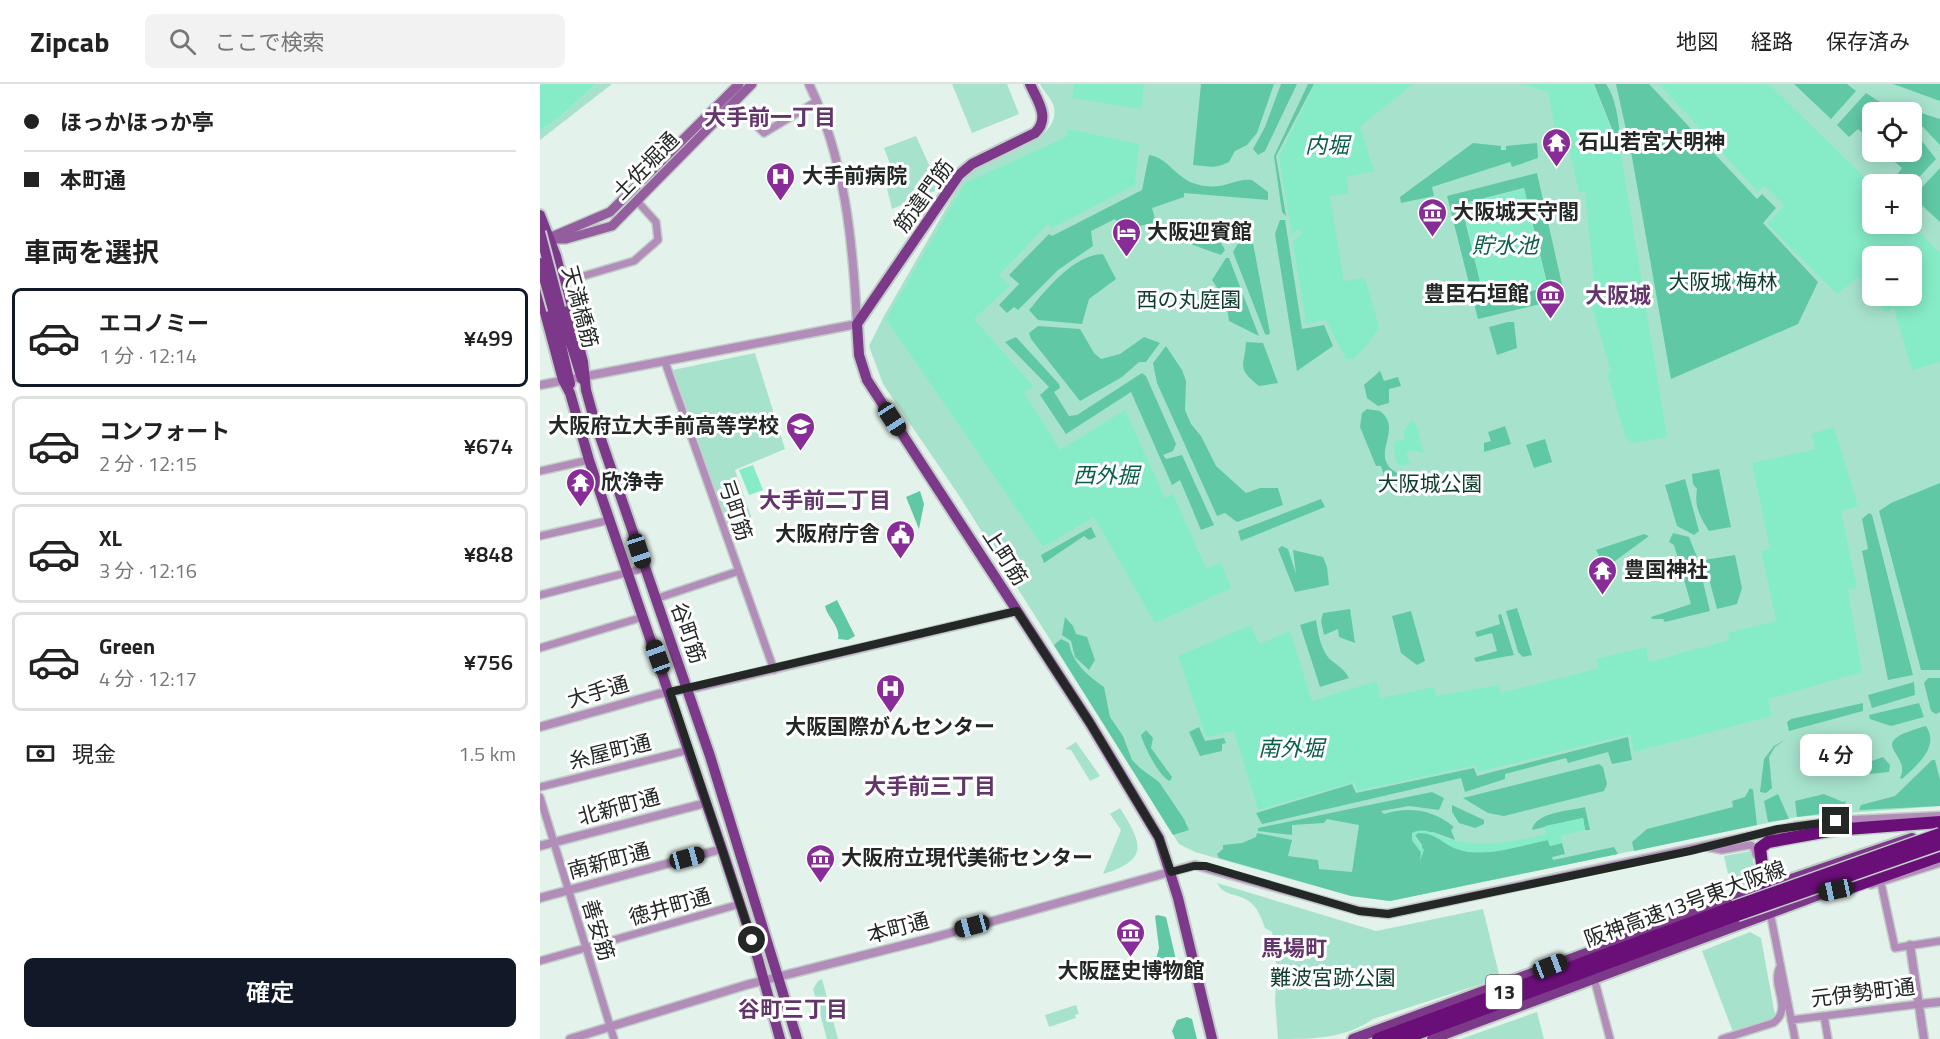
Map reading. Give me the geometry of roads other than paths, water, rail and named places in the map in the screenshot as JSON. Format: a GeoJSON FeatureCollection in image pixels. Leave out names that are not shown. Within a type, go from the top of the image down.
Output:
{"type":"FeatureCollection","features":[{"type":"Feature","properties":{"kind":"highway"},"geometry":{"type":"LineString","coordinates":[[1765,889],[1760,848],[1768,842],[1834,830],[1940,822]]}},
{"type":"Feature","properties":{"kind":"highway","name":"阪神高速13号東大阪線"},"geometry":{"type":"LineString","coordinates":[[1403,1039],[1631,950],[1940,834]]}},
{"type":"Feature","properties":{"kind":"highway","name":"阪神高速13号東大阪線"},"geometry":{"type":"LineString","coordinates":[[1378,1039],[1940,845]]}},
{"type":"Feature","properties":{"kind":"highway"},"geometry":{"type":"LineString","coordinates":[[1849,888],[1940,856]]}},
{"type":"Feature","properties":{"kind":"main road","name":"土佐堀通"},"geometry":{"type":"LineString","coordinates":[[542,237],[610,212],[738,84]]}},
{"type":"Feature","properties":{"kind":"main road","name":"土佐堀通"},"geometry":{"type":"LineString","coordinates":[[542,237],[566,239],[612,226],[752,84]]}},
{"type":"Feature","properties":{"kind":"main road","name":"筋違門筋"},"geometry":{"type":"LineString","coordinates":[[857,324],[965,169],[1039,130],[1043,123],[1043,114],[1030,84]]}},
{"type":"Feature","properties":{"kind":"main road","name":"天満橋筋"},"geometry":{"type":"LineString","coordinates":[[540,215],[570,393]]}},
{"type":"Feature","properties":{"kind":"main road","name":"谷町筋"},"geometry":{"type":"LineString","coordinates":[[542,237],[556,256],[583,362],[582,377],[586,390],[688,689],[797,1039]]}},
{"type":"Feature","properties":{"kind":"main road","name":"天満橋筋"},"geometry":{"type":"LineString","coordinates":[[540,263],[582,377]]}},
{"type":"Feature","properties":{"kind":"main road"},"geometry":{"type":"LineString","coordinates":[[540,294],[543,321],[566,380]]}},
{"type":"Feature","properties":{"kind":"main road","name":"上町筋"},"geometry":{"type":"LineString","coordinates":[[857,324],[859,355],[867,380],[1090,723],[1159,838],[1171,872],[1212,1039]]}},
{"type":"Feature","properties":{"kind":"main road","name":"谷町筋"},"geometry":{"type":"LineString","coordinates":[[570,393],[589,459],[670,692],[740,904],[780,1039]]}},
{"type":"Feature","properties":{"kind":"main road"},"geometry":{"type":"LineString","coordinates":[[1353,1039],[1765,889],[1940,829]]}},
{"type":"Feature","properties":{"kind":"main road"},"geometry":{"type":"LineString","coordinates":[[1432,1039],[1824,893],[1911,855],[1940,845]]}},
{"type":"Feature","properties":{"kind":"street","name":"上町筋"},"geometry":{"type":"LineString","coordinates":[[809,84],[817,101],[847,206],[852,236],[857,324]]}},
{"type":"Feature","properties":{"kind":"street"},"geometry":{"type":"LineString","coordinates":[[734,104],[764,133],[817,101]]}},
{"type":"Feature","properties":{"kind":"street"},"geometry":{"type":"LineString","coordinates":[[562,282],[634,261],[658,240],[656,222],[637,201]]}},
{"type":"Feature","properties":{"kind":"street"},"geometry":{"type":"LineString","coordinates":[[540,385],[857,324]]}},
{"type":"Feature","properties":{"kind":"street","name":"弓町筋"},"geometry":{"type":"LineString","coordinates":[[665,362],[774,670]]}},
{"type":"Feature","properties":{"kind":"street"},"geometry":{"type":"LineString","coordinates":[[540,471],[589,459]]}},
{"type":"Feature","properties":{"kind":"street"},"geometry":{"type":"LineString","coordinates":[[540,536],[610,520]]}},
{"type":"Feature","properties":{"kind":"street"},"geometry":{"type":"LineString","coordinates":[[540,595],[645,568]]}},
{"type":"Feature","properties":{"kind":"street"},"geometry":{"type":"LineString","coordinates":[[656,599],[739,571]]}},
{"type":"Feature","properties":{"kind":"street","name":"大手通"},"geometry":{"type":"LineString","coordinates":[[540,727],[670,692],[774,670],[1017,611]]}},
{"type":"Feature","properties":{"kind":"street"},"geometry":{"type":"LineString","coordinates":[[540,648],[643,617]]}},
{"type":"Feature","properties":{"kind":"street","name":"糸屋町通"},"geometry":{"type":"LineString","coordinates":[[540,787],[688,750]]}},
{"type":"Feature","properties":{"kind":"street","name":"善安筋"},"geometry":{"type":"LineString","coordinates":[[540,797],[615,1039]]}},
{"type":"Feature","properties":{"kind":"street","name":"北新町通"},"geometry":{"type":"LineString","coordinates":[[540,846],[706,803]]}},
{"type":"Feature","properties":{"kind":"street","name":"本町通"},"geometry":{"type":"LineString","coordinates":[[570,1039],[764,981],[1194,866],[1206,866],[1359,911],[1388,914],[1706,848],[1711,844],[1797,826],[1851,820],[1940,816]]}},
{"type":"Feature","properties":{"kind":"street"},"geometry":{"type":"LineString","coordinates":[[1706,848],[1722,850],[1753,846],[1765,889],[1795,1039]]}},
{"type":"Feature","properties":{"kind":"street","name":"南新町通"},"geometry":{"type":"LineString","coordinates":[[540,898],[722,849]]}},
{"type":"Feature","properties":{"kind":"street"},"geometry":{"type":"LineString","coordinates":[[1824,893],[1881,883],[1940,863]]}},
{"type":"Feature","properties":{"kind":"street"},"geometry":{"type":"LineString","coordinates":[[1881,883],[1895,948],[1940,941]]}},
{"type":"Feature","properties":{"kind":"street","name":"徳井町通"},"geometry":{"type":"LineString","coordinates":[[540,961],[740,904]]}},
{"type":"Feature","properties":{"kind":"street"},"geometry":{"type":"LineString","coordinates":[[1910,945],[1924,1039]]}},
{"type":"Feature","properties":{"kind":"street"},"geometry":{"type":"LineString","coordinates":[[1722,1039],[1773,1023],[1779,1018],[1782,1008],[1776,975],[1780,966]]}},
{"type":"Feature","properties":{"kind":"street"},"geometry":{"type":"LineString","coordinates":[[1594,978],[1610,1039]]}},
{"type":"Feature","properties":{"kind":"street","name":"元伊勢町通"},"geometry":{"type":"LineString","coordinates":[[1791,1020],[1940,1002]]}},
{"type":"Feature","properties":{"kind":"street"},"geometry":{"type":"LineString","coordinates":[[1824,1016],[1828,1039]]}},
{"type":"Feature","properties":{"kind":"water"},"geometry":{"type":"Polygon","coordinates":[[[540,84],[596,84],[555,121],[540,131],[540,84]]]}},
{"type":"Feature","properties":{"kind":"water"},"geometry":{"type":"Polygon","coordinates":[[[1074,84],[1144,84],[1141,109],[1072,98],[1074,84]]]}},
{"type":"Feature","properties":{"kind":"water","name":"内堀"},"geometry":{"type":"Polygon","coordinates":[[[1315,84],[1413,84],[1360,127],[1374,171],[1346,177],[1349,193],[1330,196],[1344,281],[1365,278],[1379,327],[1367,346],[1353,359],[1346,359],[1326,320],[1306,324],[1293,242],[1302,233],[1298,229],[1292,235],[1279,157],[1315,84]]]}},
{"type":"Feature","properties":{"kind":"water"},"geometry":{"type":"Polygon","coordinates":[[[1522,84],[1593,84],[1621,154],[1667,437],[1632,443],[1626,439],[1607,374],[1611,372],[1588,293],[1595,292],[1585,192],[1579,192],[1567,140],[1557,141],[1548,92],[1522,84]]]}},
{"type":"Feature","properties":{"kind":"water"},"geometry":{"type":"Polygon","coordinates":[[[1659,84],[1769,84],[1862,175],[1862,234],[1921,234],[1940,253],[1940,362],[1912,370],[1894,309],[1885,312],[1880,306],[1922,306],[1922,246],[1862,246],[1862,282],[1858,277],[1837,294],[1767,224],[1784,206],[1764,185],[1758,192],[1659,84]]]}},
{"type":"Feature","properties":{"kind":"water","name":"西外掘"},"geometry":{"type":"Polygon","coordinates":[[[1068,129],[1139,144],[1135,185],[1052,228],[1048,224],[999,275],[1010,286],[974,319],[1034,387],[1024,392],[1060,450],[1125,410],[1165,498],[1173,494],[1206,568],[1221,562],[1231,588],[1155,623],[1094,517],[1043,547],[886,319],[965,183],[1066,137],[1068,129]]]}},
{"type":"Feature","properties":{"kind":"water","name":"貯水池"},"geometry":{"type":"Polygon","coordinates":[[[1524,189],[1547,286],[1485,301],[1462,204],[1524,189]]]}},
{"type":"Feature","properties":{"kind":"water"},"geometry":{"type":"Polygon","coordinates":[[[1415,421],[1424,453],[1410,450],[1406,454],[1410,464],[1400,466],[1395,460],[1394,441],[1403,440],[1405,436],[1403,432],[1410,422],[1415,421]]]}},
{"type":"Feature","properties":{"kind":"water","name":"南外堀"},"geometry":{"type":"Polygon","coordinates":[[[1834,427],[1858,506],[1841,511],[1857,588],[1848,590],[1862,672],[1768,699],[1772,716],[1634,752],[1630,734],[1478,772],[1476,765],[1357,791],[1354,782],[1258,810],[1234,731],[1206,737],[1178,656],[1251,625],[1259,644],[1290,631],[1312,701],[1377,681],[1380,698],[1434,687],[1436,696],[1499,685],[1501,693],[1599,668],[1596,659],[1646,647],[1649,662],[1729,640],[1728,633],[1776,621],[1761,551],[1770,549],[1752,463],[1815,449],[1811,434],[1834,427]]]}},
{"type":"Feature","properties":{"kind":"water"},"geometry":{"type":"Polygon","coordinates":[[[753,465],[763,490],[749,495],[739,470],[753,465]]]}},
{"type":"Feature","properties":{"kind":"water"},"geometry":{"type":"Polygon","coordinates":[[[1583,818],[1585,830],[1561,836],[1562,843],[1550,846],[1548,840],[1493,852],[1471,852],[1454,848],[1430,835],[1418,833],[1414,837],[1424,850],[1420,861],[1421,852],[1412,840],[1412,833],[1422,831],[1461,842],[1509,841],[1546,834],[1545,826],[1583,818]]]}},
{"type":"Feature","properties":{"kind":"place","name":"石山若宮大明神"},"geometry":{"type":"Point","coordinates":[1557,168]}},
{"type":"Feature","properties":{"kind":"place","name":"大手前病院"},"geometry":{"type":"Point","coordinates":[781,202]}},
{"type":"Feature","properties":{"kind":"place","name":"大阪城天守閣"},"geometry":{"type":"Point","coordinates":[1432,238]}},
{"type":"Feature","properties":{"kind":"place","name":"大阪迎賓館"},"geometry":{"type":"Point","coordinates":[1126,258]}},
{"type":"Feature","properties":{"kind":"place","name":"豊臣石垣館"},"geometry":{"type":"Point","coordinates":[1550,320]}},
{"type":"Feature","properties":{"kind":"place","name":"大阪府立大手前高等学校"},"geometry":{"type":"Point","coordinates":[800,452]}},
{"type":"Feature","properties":{"kind":"place","name":"欣浄寺"},"geometry":{"type":"Point","coordinates":[580,508]}},
{"type":"Feature","properties":{"kind":"place","name":"大阪府庁舎"},"geometry":{"type":"Point","coordinates":[901,560]}},
{"type":"Feature","properties":{"kind":"place","name":"豊国神社"},"geometry":{"type":"Point","coordinates":[1603,596]}},
{"type":"Feature","properties":{"kind":"place","name":"大阪国際がんセンター"},"geometry":{"type":"Point","coordinates":[890,714]}},
{"type":"Feature","properties":{"kind":"place","name":"大阪府立現代美術センター"},"geometry":{"type":"Point","coordinates":[820,884]}},
{"type":"Feature","properties":{"kind":"place","name":"大阪歴史博物館"},"geometry":{"type":"Point","coordinates":[1131,958]}},
{"type":"Feature","properties":{"kind":"district","name":"大手前一丁目"},"geometry":{"type":"Point","coordinates":[770,117]}},
{"type":"Feature","properties":{"kind":"district","name":"大阪城"},"geometry":{"type":"Point","coordinates":[1618,295]}},
{"type":"Feature","properties":{"kind":"district","name":"大手前二丁目"},"geometry":{"type":"Point","coordinates":[825,500]}},
{"type":"Feature","properties":{"kind":"district","name":"大手前三丁目"},"geometry":{"type":"Point","coordinates":[930,786]}},
{"type":"Feature","properties":{"kind":"district","name":"馬場町"},"geometry":{"type":"Point","coordinates":[1294,948]}},
{"type":"Feature","properties":{"kind":"district","name":"谷町三丁目"},"geometry":{"type":"Point","coordinates":[793,1009]}},
{"type":"Feature","properties":{"kind":"park label","name":"大阪城 梅林"},"geometry":{"type":"Point","coordinates":[1723,282]}},
{"type":"Feature","properties":{"kind":"park label","name":"西の丸庭園"},"geometry":{"type":"Point","coordinates":[1189,300]}},
{"type":"Feature","properties":{"kind":"park label","name":"大阪城公園"},"geometry":{"type":"Point","coordinates":[1430,484]}},
{"type":"Feature","properties":{"kind":"park label","name":"難波宮跡公園"},"geometry":{"type":"Point","coordinates":[1333,978]}}]}
